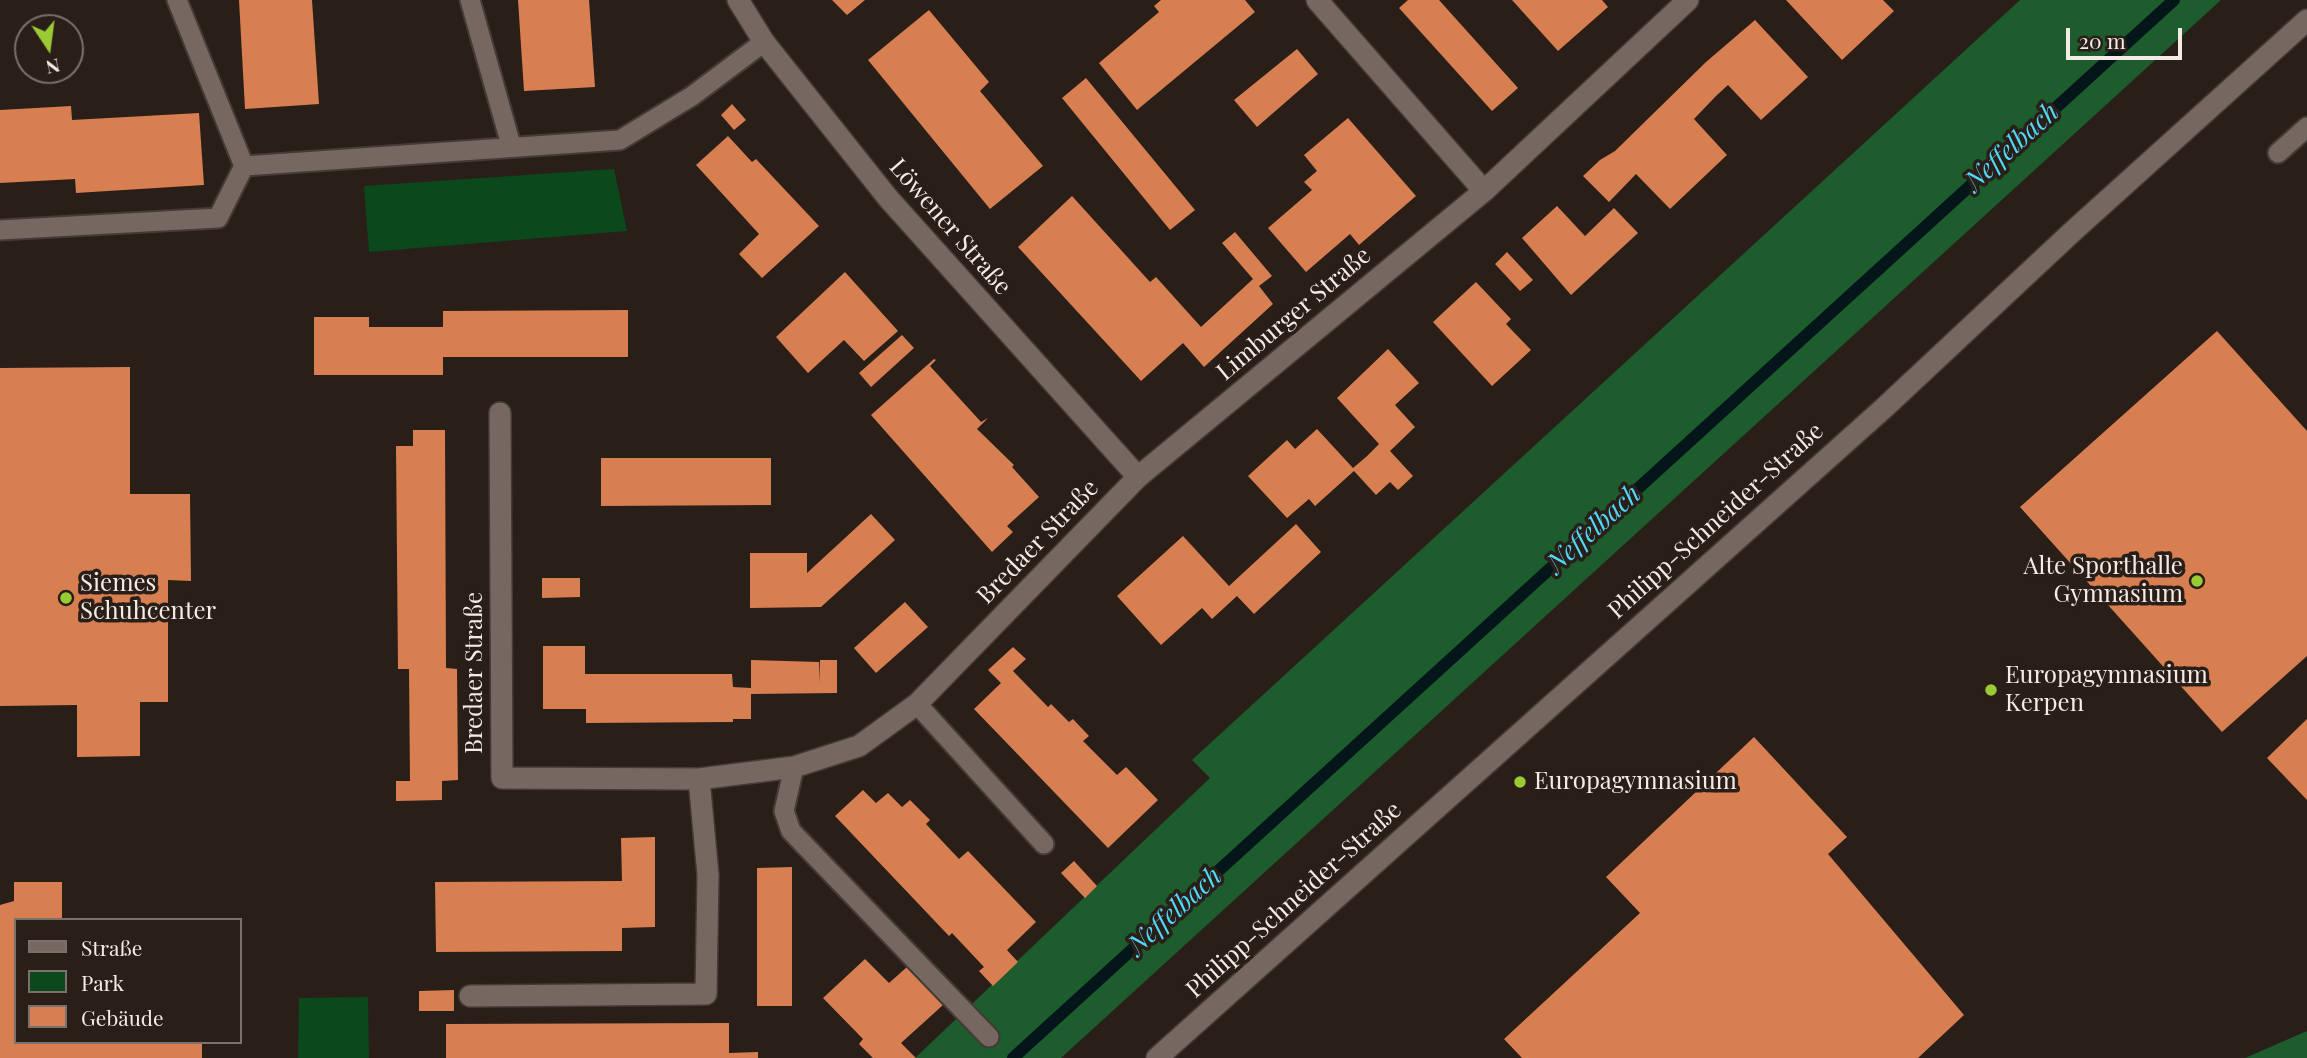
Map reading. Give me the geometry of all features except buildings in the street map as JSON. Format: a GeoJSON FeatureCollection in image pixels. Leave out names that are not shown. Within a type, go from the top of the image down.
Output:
{"type":"FeatureCollection","features":[{"type":"Feature","properties":{"kind":"street","name":"Löwener Straße"},"geometry":{"type":"LineString","coordinates":[[738,0],[764,41],[888,198],[1138,477]]}},
{"type":"Feature","properties":{"kind":"street"},"geometry":{"type":"LineString","coordinates":[[1317,0],[1484,191]]}},
{"type":"Feature","properties":{"kind":"street","name":"Limburger Straße"},"geometry":{"type":"LineString","coordinates":[[1138,477],[1484,191],[1688,0]]}},
{"type":"Feature","properties":{"kind":"street","name":"Philipp-Schneider-Straße"},"geometry":{"type":"LineString","coordinates":[[1157,1058],[1884,408],[2071,233],[2306,23]]}},
{"type":"Feature","properties":{"kind":"street","name":"Bredaer Straße"},"geometry":{"type":"LineString","coordinates":[[500,414],[502,778],[699,779],[794,768],[859,747],[917,704],[1138,477]]}},
{"type":"Feature","properties":{"kind":"street"},"geometry":{"type":"LineString","coordinates":[[470,996],[706,994],[708,875],[699,779]]}},
{"type":"Feature","properties":{"kind":"lane"},"geometry":{"type":"LineString","coordinates":[[0,230],[218,218],[244,166],[177,0]]}},
{"type":"Feature","properties":{"kind":"lane"},"geometry":{"type":"LineString","coordinates":[[470,0],[511,145]]}},
{"type":"Feature","properties":{"kind":"lane"},"geometry":{"type":"LineString","coordinates":[[244,166],[511,145],[620,140],[692,96],[764,41]]}},
{"type":"Feature","properties":{"kind":"lane"},"geometry":{"type":"LineString","coordinates":[[2278,153],[2307,127]]}},
{"type":"Feature","properties":{"kind":"lane"},"geometry":{"type":"LineString","coordinates":[[917,704],[1044,844]]}},
{"type":"Feature","properties":{"kind":"lane"},"geometry":{"type":"LineString","coordinates":[[794,768],[784,811],[791,831],[989,1037]]}},
{"type":"Feature","properties":{"kind":"green space"},"geometry":{"type":"Polygon","coordinates":[[[2020,0],[2221,0],[1061,1058],[915,1058],[1210,778],[1192,760],[2020,0]]]}},
{"type":"Feature","properties":{"kind":"green space"},"geometry":{"type":"Polygon","coordinates":[[[614,169],[627,231],[369,252],[364,186],[614,169]]]}},
{"type":"Feature","properties":{"kind":"green space"},"geometry":{"type":"Polygon","coordinates":[[[368,997],[369,1058],[298,1058],[299,998],[368,997]]]}},
{"type":"Feature","properties":{"kind":"green space"},"geometry":{"type":"Polygon","coordinates":[[[2307,1031],[2307,1058],[2245,1058],[2307,1031]]]}},
{"type":"Feature","properties":{"kind":"waterway","name":"Neffelbach"},"geometry":{"type":"LineString","coordinates":[[1013,1058],[2174,0]]}},
{"type":"Feature","properties":{"kind":"place","name":"Alte Sporthalle Gymnasium"},"geometry":{"type":"Point","coordinates":[2197,581]}},
{"type":"Feature","properties":{"kind":"place","name":"Siemes Schuhcenter"},"geometry":{"type":"Point","coordinates":[66,598]}},
{"type":"Feature","properties":{"kind":"place","name":"Europagymnasium Kerpen"},"geometry":{"type":"Point","coordinates":[1991,690]}},
{"type":"Feature","properties":{"kind":"place","name":"Europagymnasium"},"geometry":{"type":"Point","coordinates":[1520,782]}}]}
